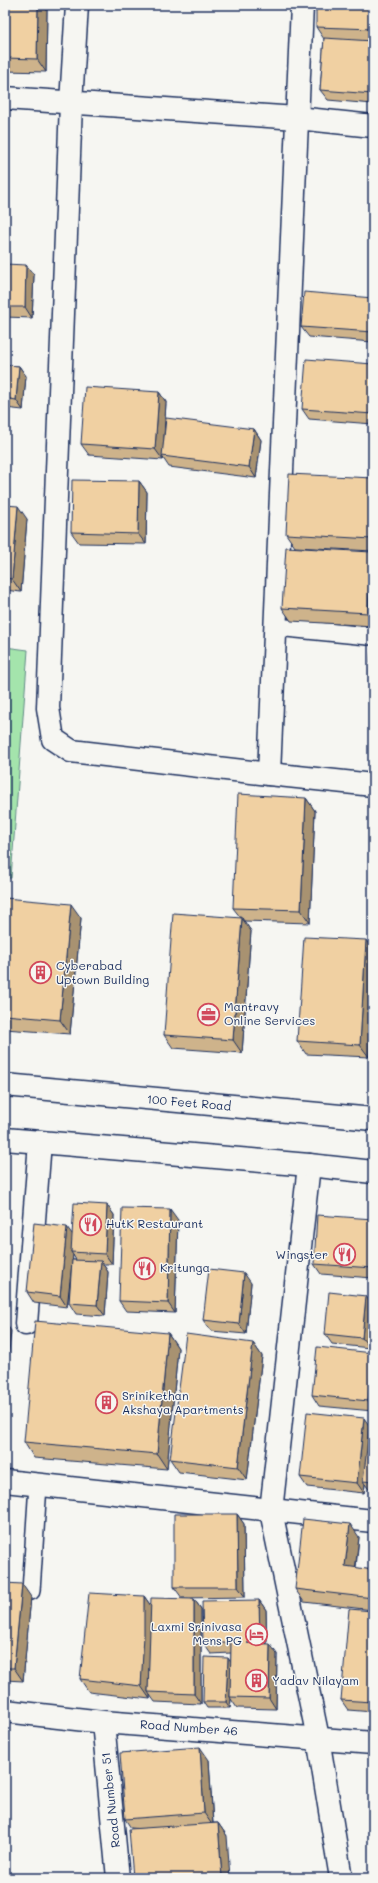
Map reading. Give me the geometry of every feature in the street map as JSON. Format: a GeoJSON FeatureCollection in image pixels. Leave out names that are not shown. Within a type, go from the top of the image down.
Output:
{"type":"FeatureCollection","features":[{"type":"Feature","properties":{"kind":"street"},"geometry":{"type":"LineString","coordinates":[[77,5],[71,103],[48,708],[53,739],[71,751],[373,785]]}},
{"type":"Feature","properties":{"kind":"street"},"geometry":{"type":"LineString","coordinates":[[269,774],[302,5]]}},
{"type":"Feature","properties":{"kind":"street"},"geometry":{"type":"LineString","coordinates":[[5,98],[297,118],[373,126]]}},
{"type":"Feature","properties":{"kind":"street","name":"100 Feet Road"},"geometry":{"type":"LineString","coordinates":[[5,1085],[373,1119]]}},
{"type":"Feature","properties":{"kind":"street"},"geometry":{"type":"LineString","coordinates":[[5,1139],[309,1165],[373,1172]]}},
{"type":"Feature","properties":{"kind":"street"},"geometry":{"type":"LineString","coordinates":[[26,1324],[40,1142]]}},
{"type":"Feature","properties":{"kind":"street"},"geometry":{"type":"LineString","coordinates":[[309,1165],[271,1511],[318,1738],[341,1878]]}},
{"type":"Feature","properties":{"kind":"street"},"geometry":{"type":"LineString","coordinates":[[5,1481],[373,1521]]}},
{"type":"Feature","properties":{"kind":"street","name":"Road Number 46"},"geometry":{"type":"LineString","coordinates":[[5,1711],[103,1722],[318,1738],[373,1744]]}},
{"type":"Feature","properties":{"kind":"street","name":"Road Number 51"},"geometry":{"type":"LineString","coordinates":[[103,1722],[118,1878]]}},
{"type":"Feature","properties":{"kind":"lane"},"geometry":{"type":"LineString","coordinates":[[276,627],[368,636]]}},
{"type":"Feature","properties":{"kind":"lane"},"geometry":{"type":"LineString","coordinates":[[31,1591],[38,1484]]}},
{"type":"Feature","properties":{"kind":"green space"},"geometry":{"type":"Polygon","coordinates":[[[5,647],[28,650],[11,878],[5,878],[5,647]]]}},
{"type":"Feature","properties":{"kind":"building"},"geometry":{"type":"Polygon","coordinates":[[[5,5],[38,5],[37,59],[5,58],[5,5]]]}},
{"type":"Feature","properties":{"kind":"building"},"geometry":{"type":"Polygon","coordinates":[[[316,5],[373,5],[373,29],[316,27],[316,5]]]}},
{"type":"Feature","properties":{"kind":"building"},"geometry":{"type":"Polygon","coordinates":[[[324,38],[373,41],[373,94],[320,90],[324,38]]]}},
{"type":"Feature","properties":{"kind":"building"},"geometry":{"type":"Polygon","coordinates":[[[5,264],[26,265],[25,307],[5,307],[5,264]]]}},
{"type":"Feature","properties":{"kind":"building"},"geometry":{"type":"Polygon","coordinates":[[[304,292],[373,298],[373,332],[301,327],[304,292]]]}},
{"type":"Feature","properties":{"kind":"building"},"geometry":{"type":"Polygon","coordinates":[[[306,359],[373,364],[373,414],[302,409],[306,359]]]}},
{"type":"Feature","properties":{"kind":"building"},"geometry":{"type":"Polygon","coordinates":[[[5,365],[19,366],[16,400],[5,398],[5,365]]]}},
{"type":"Feature","properties":{"kind":"building"},"geometry":{"type":"Polygon","coordinates":[[[85,387],[159,392],[155,449],[81,444],[85,387]]]}},
{"type":"Feature","properties":{"kind":"building"},"geometry":{"type":"Polygon","coordinates":[[[166,418],[254,429],[249,467],[162,456],[166,418]]]}},
{"type":"Feature","properties":{"kind":"building"},"geometry":{"type":"Polygon","coordinates":[[[289,474],[373,478],[372,539],[286,534],[289,474]]]}},
{"type":"Feature","properties":{"kind":"building"},"geometry":{"type":"Polygon","coordinates":[[[72,480],[139,481],[138,534],[71,532],[72,480]]]}},
{"type":"Feature","properties":{"kind":"building"},"geometry":{"type":"Polygon","coordinates":[[[5,505],[18,506],[12,579],[5,578],[5,505]]]}},
{"type":"Feature","properties":{"kind":"building"},"geometry":{"type":"Polygon","coordinates":[[[286,547],[371,552],[368,613],[282,608],[286,547]]]}},
{"type":"Feature","properties":{"kind":"building"},"geometry":{"type":"Polygon","coordinates":[[[373,632],[373,684],[369,684],[373,632]]]}},
{"type":"Feature","properties":{"kind":"building"},"geometry":{"type":"Polygon","coordinates":[[[238,794],[306,798],[301,910],[233,908],[238,794]]]}},
{"type":"Feature","properties":{"kind":"building","name":"Cyberabad Uptown Building"},"geometry":{"type":"Polygon","coordinates":[[[5,898],[71,904],[60,1020],[5,1015],[5,898]]]}},
{"type":"Feature","properties":{"kind":"building"},"geometry":{"type":"Polygon","coordinates":[[[173,913],[242,918],[233,1040],[164,1035],[173,913]]]}},
{"type":"Feature","properties":{"kind":"building"},"geometry":{"type":"Polygon","coordinates":[[[304,937],[366,940],[360,1045],[297,1041],[304,937]]]}},
{"type":"Feature","properties":{"kind":"building"},"geometry":{"type":"Polygon","coordinates":[[[74,1203],[107,1205],[105,1254],[71,1252],[74,1203]]]}},
{"type":"Feature","properties":{"kind":"building"},"geometry":{"type":"Polygon","coordinates":[[[122,1208],[170,1209],[168,1303],[119,1301],[122,1208]]]}},
{"type":"Feature","properties":{"kind":"building"},"geometry":{"type":"Polygon","coordinates":[[[317,1215],[373,1219],[373,1268],[314,1264],[317,1215]]]}},
{"type":"Feature","properties":{"kind":"building"},"geometry":{"type":"Polygon","coordinates":[[[34,1223],[67,1227],[60,1296],[27,1292],[34,1223]]]}},
{"type":"Feature","properties":{"kind":"building"},"geometry":{"type":"Polygon","coordinates":[[[72,1260],[101,1261],[97,1305],[69,1303],[72,1260]]]}},
{"type":"Feature","properties":{"kind":"building"},"geometry":{"type":"Polygon","coordinates":[[[209,1269],[244,1273],[239,1324],[203,1320],[209,1269]]]}},
{"type":"Feature","properties":{"kind":"building"},"geometry":{"type":"Polygon","coordinates":[[[329,1292],[366,1296],[362,1338],[325,1334],[329,1292]]]}},
{"type":"Feature","properties":{"kind":"building","name":"Srinikethan Akshaya Apartments"},"geometry":{"type":"Polygon","coordinates":[[[35,1321],[168,1333],[157,1454],[24,1442],[35,1321]]]}},
{"type":"Feature","properties":{"kind":"building"},"geometry":{"type":"Polygon","coordinates":[[[186,1334],[253,1343],[238,1467],[170,1459],[186,1334]]]}},
{"type":"Feature","properties":{"kind":"building"},"geometry":{"type":"Polygon","coordinates":[[[317,1347],[373,1353],[368,1401],[312,1395],[317,1347]]]}},
{"type":"Feature","properties":{"kind":"building"},"geometry":{"type":"Polygon","coordinates":[[[307,1412],[364,1418],[357,1483],[300,1477],[307,1412]]]}},
{"type":"Feature","properties":{"kind":"building"},"geometry":{"type":"Polygon","coordinates":[[[370,1423],[373,1424],[373,1482],[363,1481],[370,1423]]]}},
{"type":"Feature","properties":{"kind":"building"},"geometry":{"type":"Polygon","coordinates":[[[174,1514],[237,1514],[238,1587],[174,1587],[174,1514]]]}},
{"type":"Feature","properties":{"kind":"building"},"geometry":{"type":"Polygon","coordinates":[[[303,1519],[350,1524],[345,1566],[373,1570],[373,1598],[295,1589],[303,1519]]]}},
{"type":"Feature","properties":{"kind":"building"},"geometry":{"type":"Polygon","coordinates":[[[5,1583],[22,1584],[14,1668],[5,1668],[5,1583]]]}},
{"type":"Feature","properties":{"kind":"building"},"geometry":{"type":"Polygon","coordinates":[[[89,1593],[144,1596],[144,1636],[141,1686],[80,1679],[89,1593]]]}},
{"type":"Feature","properties":{"kind":"building"},"geometry":{"type":"Polygon","coordinates":[[[151,1598],[194,1599],[194,1694],[148,1692],[151,1598]]]}},
{"type":"Feature","properties":{"kind":"building"},"geometry":{"type":"Polygon","coordinates":[[[259,1600],[260,1642],[247,1643],[270,1644],[269,1698],[230,1697],[231,1643],[203,1643],[202,1601],[259,1600]]]}},
{"type":"Feature","properties":{"kind":"building"},"geometry":{"type":"Polygon","coordinates":[[[349,1609],[373,1611],[373,1702],[341,1700],[349,1609]]]}},
{"type":"Feature","properties":{"kind":"building"},"geometry":{"type":"Polygon","coordinates":[[[204,1657],[228,1658],[226,1702],[203,1702],[204,1657]]]}},
{"type":"Feature","properties":{"kind":"building"},"geometry":{"type":"Polygon","coordinates":[[[200,1747],[204,1813],[125,1819],[120,1753],[200,1747]]]}},
{"type":"Feature","properties":{"kind":"building"},"geometry":{"type":"Polygon","coordinates":[[[218,1823],[222,1878],[133,1878],[129,1829],[218,1823]]]}},
{"type":"Feature","properties":{"kind":"place","name":"Cyberabad Uptown Building"},"geometry":{"type":"Point","coordinates":[40,973]}},
{"type":"Feature","properties":{"kind":"place","name":"Mantravy Online Services"},"geometry":{"type":"Point","coordinates":[209,1014]}},
{"type":"Feature","properties":{"kind":"place","name":"HutK Restaurant"},"geometry":{"type":"Point","coordinates":[91,1224]}},
{"type":"Feature","properties":{"kind":"place","name":"Wingster"},"geometry":{"type":"Point","coordinates":[344,1255]}},
{"type":"Feature","properties":{"kind":"place","name":"Kritunga"},"geometry":{"type":"Point","coordinates":[144,1268]}},
{"type":"Feature","properties":{"kind":"place","name":"Srinikethan Akshaya Apartments"},"geometry":{"type":"Point","coordinates":[106,1403]}},
{"type":"Feature","properties":{"kind":"place","name":"Laxmi Srinivasa Mens PG"},"geometry":{"type":"Point","coordinates":[257,1634]}},
{"type":"Feature","properties":{"kind":"place","name":"Yadav Nilayam"},"geometry":{"type":"Point","coordinates":[257,1681]}}]}
